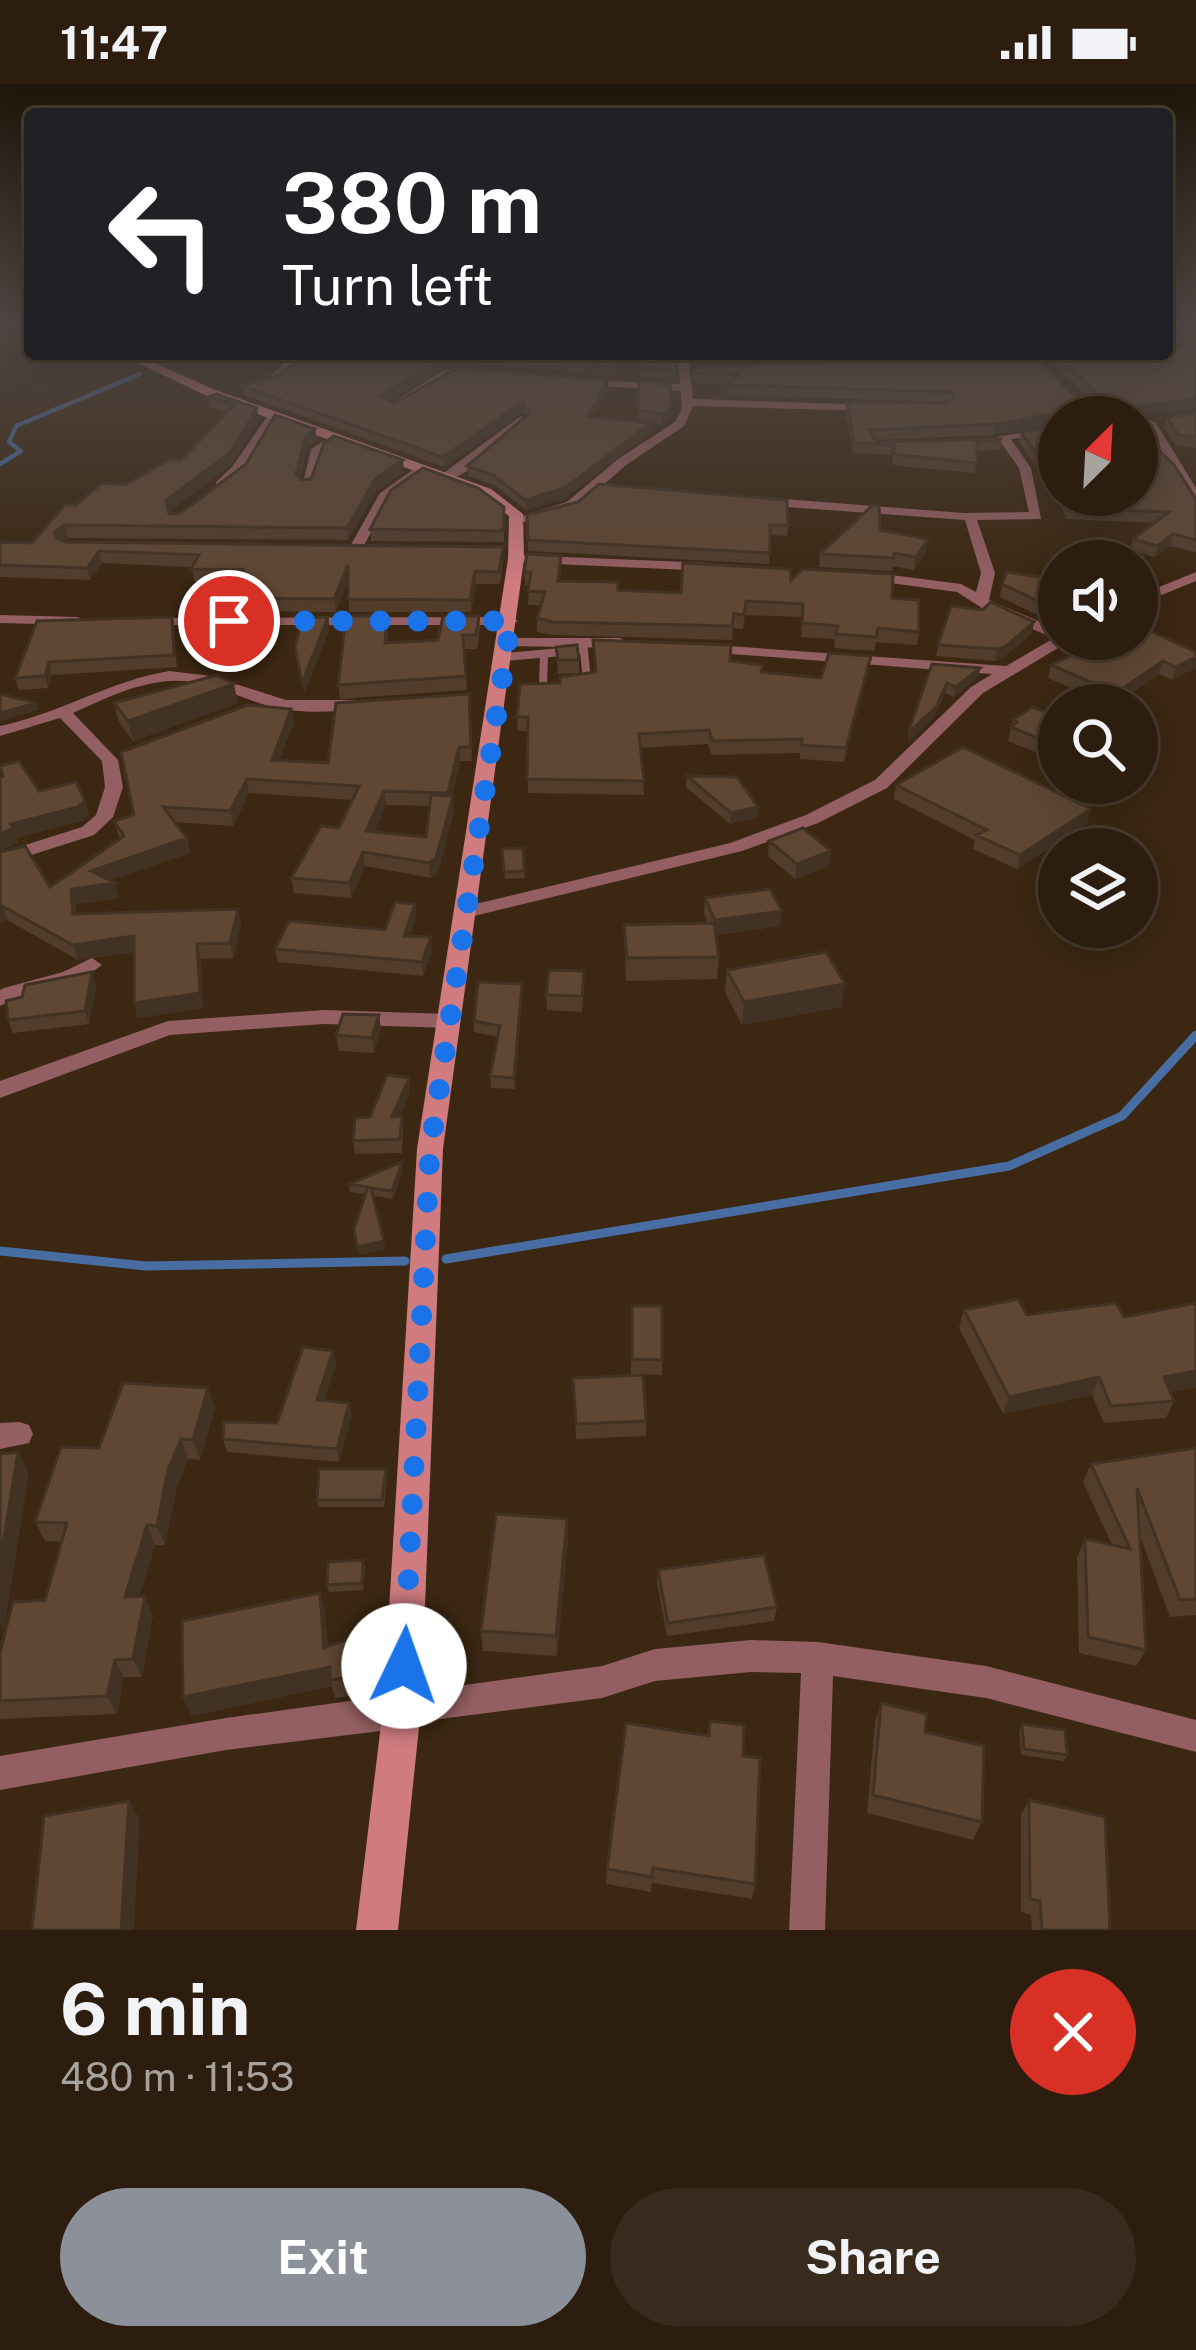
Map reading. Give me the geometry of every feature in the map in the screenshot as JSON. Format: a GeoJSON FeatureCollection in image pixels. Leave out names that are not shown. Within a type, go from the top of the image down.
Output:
{"type":"FeatureCollection","features":[{"type":"Feature","properties":{"kind":"street"},"geometry":{"type":"LineString","coordinates":[[264,412],[500,499],[518,522]]}},
{"type":"Feature","properties":{"kind":"street"},"geometry":{"type":"LineString","coordinates":[[518,522],[562,512],[680,424],[683,412]]}},
{"type":"Feature","properties":{"kind":"street"},"geometry":{"type":"LineString","coordinates":[[205,496],[241,469],[250,445],[273,416]]}},
{"type":"Feature","properties":{"kind":"street"},"geometry":{"type":"LineString","coordinates":[[356,550],[384,496],[473,462],[496,434],[520,419]]}},
{"type":"Feature","properties":{"kind":"street"},"geometry":{"type":"LineString","coordinates":[[1158,421],[1173,419]]}},
{"type":"Feature","properties":{"kind":"street"},"geometry":{"type":"LineString","coordinates":[[739,499],[965,516],[1036,516],[1025,467],[1005,442],[1006,434],[1038,431]]}},
{"type":"Feature","properties":{"kind":"street"},"geometry":{"type":"LineString","coordinates":[[306,484],[317,449],[334,439]]}},
{"type":"Feature","properties":{"kind":"street"},"geometry":{"type":"LineString","coordinates":[[1158,443],[1196,498]]}},
{"type":"Feature","properties":{"kind":"street"},"geometry":{"type":"LineString","coordinates":[[594,486],[614,488]]}},
{"type":"Feature","properties":{"kind":"street"},"geometry":{"type":"LineString","coordinates":[[965,516],[977,531],[988,573],[981,601]]}},
{"type":"Feature","properties":{"kind":"street"},"geometry":{"type":"LineString","coordinates":[[377,1930],[399,1710],[430,1150],[466,912],[492,693],[507,640],[510,554],[518,522]]}},
{"type":"Feature","properties":{"kind":"street"},"geometry":{"type":"LineString","coordinates":[[335,550],[375,551]]}},
{"type":"Feature","properties":{"kind":"street"},"geometry":{"type":"LineString","coordinates":[[510,554],[720,567]]}},
{"type":"Feature","properties":{"kind":"street"},"geometry":{"type":"LineString","coordinates":[[849,575],[946,585],[1038,627]]}},
{"type":"Feature","properties":{"kind":"street"},"geometry":{"type":"LineString","coordinates":[[1158,592],[1196,575]]}},
{"type":"Feature","properties":{"kind":"street"},"geometry":{"type":"LineString","coordinates":[[0,619],[88,621]]}},
{"type":"Feature","properties":{"kind":"street"},"geometry":{"type":"LineString","coordinates":[[133,622],[642,644]]}},
{"type":"Feature","properties":{"kind":"street"},"geometry":{"type":"LineString","coordinates":[[682,646],[1008,671]]}},
{"type":"Feature","properties":{"kind":"street"},"geometry":{"type":"LineString","coordinates":[[466,912],[736,847],[812,819],[881,784],[977,690],[1038,652]]}},
{"type":"Feature","properties":{"kind":"street"},"geometry":{"type":"LineString","coordinates":[[0,731],[64,715],[126,686],[171,676],[216,679],[271,701],[301,707],[389,704]]}},
{"type":"Feature","properties":{"kind":"street"},"geometry":{"type":"LineString","coordinates":[[249,710],[271,701]]}},
{"type":"Feature","properties":{"kind":"street"},"geometry":{"type":"LineString","coordinates":[[0,859],[99,824],[120,757],[64,715]]}},
{"type":"Feature","properties":{"kind":"street"},"geometry":{"type":"LineString","coordinates":[[0,999],[49,980],[77,977],[92,965]]}},
{"type":"Feature","properties":{"kind":"street"},"geometry":{"type":"LineString","coordinates":[[0,1090],[168,1028],[325,1017],[449,1021]]}},
{"type":"Feature","properties":{"kind":"street"},"geometry":{"type":"LineString","coordinates":[[0,1773],[226,1734],[602,1682],[655,1665],[751,1656],[818,1658],[986,1682],[1196,1736]]}},
{"type":"Feature","properties":{"kind":"street"},"geometry":{"type":"LineString","coordinates":[[807,1930],[818,1658]]}},
{"type":"Feature","properties":{"kind":"lane"},"geometry":{"type":"LineString","coordinates":[[984,443],[1005,442]]}},
{"type":"Feature","properties":{"kind":"lane"},"geometry":{"type":"LineString","coordinates":[[507,640],[544,657],[584,650],[589,680],[575,684]]}},
{"type":"Feature","properties":{"kind":"lane"},"geometry":{"type":"LineString","coordinates":[[543,685],[544,657]]}},
{"type":"Feature","properties":{"kind":"lane"},"geometry":{"type":"LineString","coordinates":[[492,693],[557,685]]}},
{"type":"Feature","properties":{"kind":"building"},"geometry":{"type":"Polygon","coordinates":[[[227,412],[255,412],[230,453],[166,500],[169,514],[181,513],[246,464],[275,415],[315,429],[305,437],[296,474],[300,480],[311,479],[324,443],[334,436],[403,460],[375,479],[347,528],[65,525],[54,532],[56,538],[65,542],[503,547],[499,572],[475,571],[470,600],[348,599],[348,565],[334,599],[231,598],[243,570],[191,569],[199,555],[99,551],[87,568],[0,565],[0,542],[32,543],[65,505],[76,505],[102,483],[125,485],[171,459],[181,460],[227,412]]]}},
{"type":"Feature","properties":{"kind":"building"},"geometry":{"type":"Polygon","coordinates":[[[316,412],[508,412],[443,457],[316,412]]]}},
{"type":"Feature","properties":{"kind":"building"},"geometry":{"type":"Polygon","coordinates":[[[591,412],[588,417],[651,423],[565,488],[525,500],[493,475],[467,466],[530,413],[591,412]]]}},
{"type":"Feature","properties":{"kind":"building"},"geometry":{"type":"Polygon","coordinates":[[[849,412],[1038,412],[1038,417],[995,424],[869,430],[876,442],[1002,439],[977,441],[977,463],[900,455],[893,453],[895,445],[854,443],[849,412]]]}},
{"type":"Feature","properties":{"kind":"building"},"geometry":{"type":"Polygon","coordinates":[[[1196,413],[1196,437],[1178,435],[1167,417],[1196,413]]]}},
{"type":"Feature","properties":{"kind":"building"},"geometry":{"type":"Polygon","coordinates":[[[1038,430],[1038,456],[1021,432],[1038,430]]]}},
{"type":"Feature","properties":{"kind":"building"},"geometry":{"type":"Polygon","coordinates":[[[1158,450],[1196,499],[1196,540],[1173,534],[1158,546],[1158,540],[1133,539],[1169,512],[1158,512],[1158,450]]]}},
{"type":"Feature","properties":{"kind":"building"},"geometry":{"type":"Polygon","coordinates":[[[423,468],[478,488],[504,507],[503,531],[370,529],[391,490],[423,468]]]}},
{"type":"Feature","properties":{"kind":"building"},"geometry":{"type":"Polygon","coordinates":[[[599,484],[787,500],[788,525],[770,525],[770,553],[528,540],[527,515],[578,502],[599,484]]]}},
{"type":"Feature","properties":{"kind":"building"},"geometry":{"type":"Polygon","coordinates":[[[873,505],[879,505],[880,530],[928,539],[916,557],[820,554],[873,505]]]}},
{"type":"Feature","properties":{"kind":"building"},"geometry":{"type":"Polygon","coordinates":[[[527,554],[561,556],[558,581],[618,582],[618,590],[681,593],[683,563],[790,569],[791,581],[803,569],[893,574],[892,598],[919,600],[919,632],[878,628],[876,637],[835,634],[838,626],[802,623],[803,604],[746,601],[744,615],[734,614],[732,626],[553,622],[537,618],[545,592],[528,591],[527,554]]]}},
{"type":"Feature","properties":{"kind":"building"},"geometry":{"type":"Polygon","coordinates":[[[1007,572],[1038,577],[1038,601],[1002,584],[1007,572]]]}},
{"type":"Feature","properties":{"kind":"building"},"geometry":{"type":"Polygon","coordinates":[[[991,602],[1034,622],[997,649],[938,645],[951,606],[982,610],[991,602]]]}},
{"type":"Feature","properties":{"kind":"building"},"geometry":{"type":"Polygon","coordinates":[[[346,616],[387,616],[385,643],[438,640],[443,616],[479,616],[476,635],[463,635],[466,676],[338,685],[346,616]]]}},
{"type":"Feature","properties":{"kind":"building"},"geometry":{"type":"Polygon","coordinates":[[[172,617],[174,655],[49,662],[45,676],[15,678],[37,621],[172,617]]]}},
{"type":"Feature","properties":{"kind":"building"},"geometry":{"type":"Polygon","coordinates":[[[328,617],[302,683],[295,648],[302,618],[297,618],[328,617]]]}},
{"type":"Feature","properties":{"kind":"building"},"geometry":{"type":"Polygon","coordinates":[[[1158,635],[1196,652],[1196,657],[1176,667],[1163,661],[1129,684],[1095,684],[1051,665],[1062,660],[1158,660],[1158,635]]]}},
{"type":"Feature","properties":{"kind":"building"},"geometry":{"type":"Polygon","coordinates":[[[593,640],[731,645],[730,661],[763,665],[761,672],[821,678],[829,653],[871,656],[846,748],[802,745],[802,739],[712,741],[709,730],[639,734],[644,781],[527,779],[528,717],[517,717],[520,684],[560,683],[560,677],[596,672],[593,640]]]}},
{"type":"Feature","properties":{"kind":"building"},"geometry":{"type":"Polygon","coordinates":[[[577,645],[579,660],[558,660],[556,647],[577,645]]]}},
{"type":"Feature","properties":{"kind":"building"},"geometry":{"type":"Polygon","coordinates":[[[932,664],[980,668],[956,687],[947,683],[936,707],[909,730],[932,664]]]}},
{"type":"Feature","properties":{"kind":"building"},"geometry":{"type":"Polygon","coordinates":[[[217,675],[234,684],[128,721],[114,703],[217,675]]]}},
{"type":"Feature","properties":{"kind":"building"},"geometry":{"type":"Polygon","coordinates":[[[0,694],[37,703],[0,713],[0,694]]]}},
{"type":"Feature","properties":{"kind":"building"},"geometry":{"type":"Polygon","coordinates":[[[469,694],[471,747],[459,747],[448,793],[384,791],[366,831],[426,837],[431,795],[453,796],[436,858],[429,863],[363,852],[349,883],[291,878],[321,826],[339,828],[359,786],[247,779],[230,811],[163,807],[187,838],[91,871],[115,883],[71,889],[73,914],[238,909],[230,943],[197,944],[200,993],[134,1003],[134,936],[73,945],[0,906],[0,852],[25,846],[50,887],[124,836],[114,821],[134,815],[121,752],[248,705],[291,709],[272,760],[328,763],[336,703],[469,694]]]}},
{"type":"Feature","properties":{"kind":"building"},"geometry":{"type":"Polygon","coordinates":[[[1032,707],[1038,709],[1038,738],[1011,727],[1017,722],[1013,720],[1032,707]]]}},
{"type":"Feature","properties":{"kind":"building"},"geometry":{"type":"Polygon","coordinates":[[[963,747],[1038,783],[1038,804],[1081,804],[1091,809],[1062,828],[1038,828],[1038,843],[1020,855],[976,835],[987,830],[896,785],[963,747]]]}},
{"type":"Feature","properties":{"kind":"building"},"geometry":{"type":"Polygon","coordinates":[[[19,761],[39,791],[76,782],[85,801],[78,807],[11,824],[13,828],[0,834],[0,766],[19,761]]]}},
{"type":"Feature","properties":{"kind":"building"},"geometry":{"type":"Polygon","coordinates":[[[687,776],[737,777],[758,807],[731,813],[687,776]]]}},
{"type":"Feature","properties":{"kind":"building"},"geometry":{"type":"Polygon","coordinates":[[[803,828],[831,851],[797,864],[769,841],[803,828]]]}},
{"type":"Feature","properties":{"kind":"building"},"geometry":{"type":"Polygon","coordinates":[[[523,848],[524,871],[504,872],[502,849],[523,848]]]}},
{"type":"Feature","properties":{"kind":"building"},"geometry":{"type":"Polygon","coordinates":[[[770,889],[782,911],[715,920],[705,898],[770,889]]]}},
{"type":"Feature","properties":{"kind":"building"},"geometry":{"type":"Polygon","coordinates":[[[395,902],[415,904],[404,936],[431,937],[422,962],[275,949],[289,921],[385,930],[395,902]]]}},
{"type":"Feature","properties":{"kind":"building"},"geometry":{"type":"Polygon","coordinates":[[[714,923],[719,957],[627,958],[624,925],[714,923]]]}},
{"type":"Feature","properties":{"kind":"building"},"geometry":{"type":"Polygon","coordinates":[[[826,952],[845,984],[744,1002],[727,970],[826,952]]]}},
{"type":"Feature","properties":{"kind":"building"},"geometry":{"type":"Polygon","coordinates":[[[549,970],[584,971],[582,996],[546,995],[549,970]]]}},
{"type":"Feature","properties":{"kind":"building"},"geometry":{"type":"Polygon","coordinates":[[[92,972],[85,1011],[8,1020],[6,1001],[22,997],[25,985],[92,972]]]}},
{"type":"Feature","properties":{"kind":"building"},"geometry":{"type":"Polygon","coordinates":[[[478,982],[522,984],[514,1078],[490,1076],[500,1026],[474,1021],[478,982]]]}},
{"type":"Feature","properties":{"kind":"building"},"geometry":{"type":"Polygon","coordinates":[[[343,1014],[379,1015],[372,1038],[336,1035],[343,1014]]]}},
{"type":"Feature","properties":{"kind":"building"},"geometry":{"type":"Polygon","coordinates":[[[387,1075],[409,1078],[392,1117],[402,1116],[400,1139],[353,1141],[355,1118],[370,1117],[387,1075]]]}},
{"type":"Feature","properties":{"kind":"building"},"geometry":{"type":"Polygon","coordinates":[[[402,1162],[392,1191],[371,1188],[384,1241],[357,1247],[354,1229],[368,1187],[349,1184],[402,1162]]]}},
{"type":"Feature","properties":{"kind":"building"},"geometry":{"type":"Polygon","coordinates":[[[1018,1299],[1027,1315],[1116,1303],[1124,1317],[1196,1303],[1196,1371],[1164,1377],[1174,1401],[1111,1406],[1099,1377],[1009,1397],[964,1310],[1018,1299]]]}},
{"type":"Feature","properties":{"kind":"building"},"geometry":{"type":"Polygon","coordinates":[[[632,1306],[662,1306],[662,1360],[632,1359],[632,1306]]]}},
{"type":"Feature","properties":{"kind":"building"},"geometry":{"type":"Polygon","coordinates":[[[303,1347],[333,1351],[317,1400],[349,1403],[337,1449],[223,1439],[224,1422],[277,1423],[303,1347]]]}},
{"type":"Feature","properties":{"kind":"building"},"geometry":{"type":"Polygon","coordinates":[[[643,1375],[646,1421],[576,1424],[573,1378],[643,1375]]]}},
{"type":"Feature","properties":{"kind":"building"},"geometry":{"type":"Polygon","coordinates":[[[123,1383],[208,1388],[193,1440],[181,1439],[168,1470],[157,1526],[147,1525],[125,1597],[145,1596],[133,1659],[115,1660],[107,1696],[0,1701],[0,1652],[13,1602],[45,1600],[67,1523],[35,1522],[61,1447],[99,1448],[123,1383]]]}},
{"type":"Feature","properties":{"kind":"building"},"geometry":{"type":"Polygon","coordinates":[[[1196,1448],[1196,1599],[1180,1600],[1137,1488],[1146,1650],[1088,1637],[1085,1539],[1130,1549],[1091,1464],[1196,1448]]]}},
{"type":"Feature","properties":{"kind":"building"},"geometry":{"type":"Polygon","coordinates":[[[18,1452],[0,1562],[0,1454],[18,1452]]]}},
{"type":"Feature","properties":{"kind":"building"},"geometry":{"type":"Polygon","coordinates":[[[319,1469],[386,1469],[382,1500],[317,1500],[319,1469]]]}},
{"type":"Feature","properties":{"kind":"building"},"geometry":{"type":"Polygon","coordinates":[[[496,1514],[567,1519],[556,1636],[481,1631],[496,1514]]]}},
{"type":"Feature","properties":{"kind":"building"},"geometry":{"type":"Polygon","coordinates":[[[764,1555],[777,1607],[668,1623],[658,1570],[764,1555]]]}},
{"type":"Feature","properties":{"kind":"building"},"geometry":{"type":"Polygon","coordinates":[[[363,1560],[362,1583],[327,1585],[328,1562],[363,1560]]]}},
{"type":"Feature","properties":{"kind":"building"},"geometry":{"type":"Polygon","coordinates":[[[320,1593],[324,1648],[360,1634],[359,1676],[330,1680],[330,1667],[183,1697],[182,1621],[320,1593]]]}},
{"type":"Feature","properties":{"kind":"building"},"geometry":{"type":"Polygon","coordinates":[[[881,1703],[927,1714],[925,1732],[984,1746],[982,1822],[873,1795],[881,1703]]]}},
{"type":"Feature","properties":{"kind":"building"},"geometry":{"type":"Polygon","coordinates":[[[710,1721],[744,1725],[743,1756],[760,1758],[755,1884],[653,1868],[652,1877],[607,1869],[626,1723],[709,1736],[710,1721]]]}},
{"type":"Feature","properties":{"kind":"building"},"geometry":{"type":"Polygon","coordinates":[[[1022,1724],[1065,1730],[1067,1755],[1024,1749],[1022,1724]]]}},
{"type":"Feature","properties":{"kind":"building"},"geometry":{"type":"Polygon","coordinates":[[[1029,1800],[1105,1817],[1110,1930],[1042,1930],[1040,1901],[1030,1899],[1029,1800]]]}},
{"type":"Feature","properties":{"kind":"building"},"geometry":{"type":"Polygon","coordinates":[[[129,1801],[121,1930],[32,1930],[44,1816],[129,1801]]]}},
{"type":"Feature","properties":{"kind":"waterway"},"geometry":{"type":"LineString","coordinates":[[0,464],[21,451],[9,442],[16,426],[49,412]]}},
{"type":"Feature","properties":{"kind":"waterway"},"geometry":{"type":"LineString","coordinates":[[446,1259],[1009,1166],[1122,1116],[1196,1035]]}},
{"type":"Feature","properties":{"kind":"waterway"},"geometry":{"type":"LineString","coordinates":[[0,1251],[146,1266],[405,1261]]}},
{"type":"Feature","properties":{"kind":"route"},"geometry":{"type":"LineString","coordinates":[[229,621],[511,621],[430,1150],[404,1666]]}}]}
